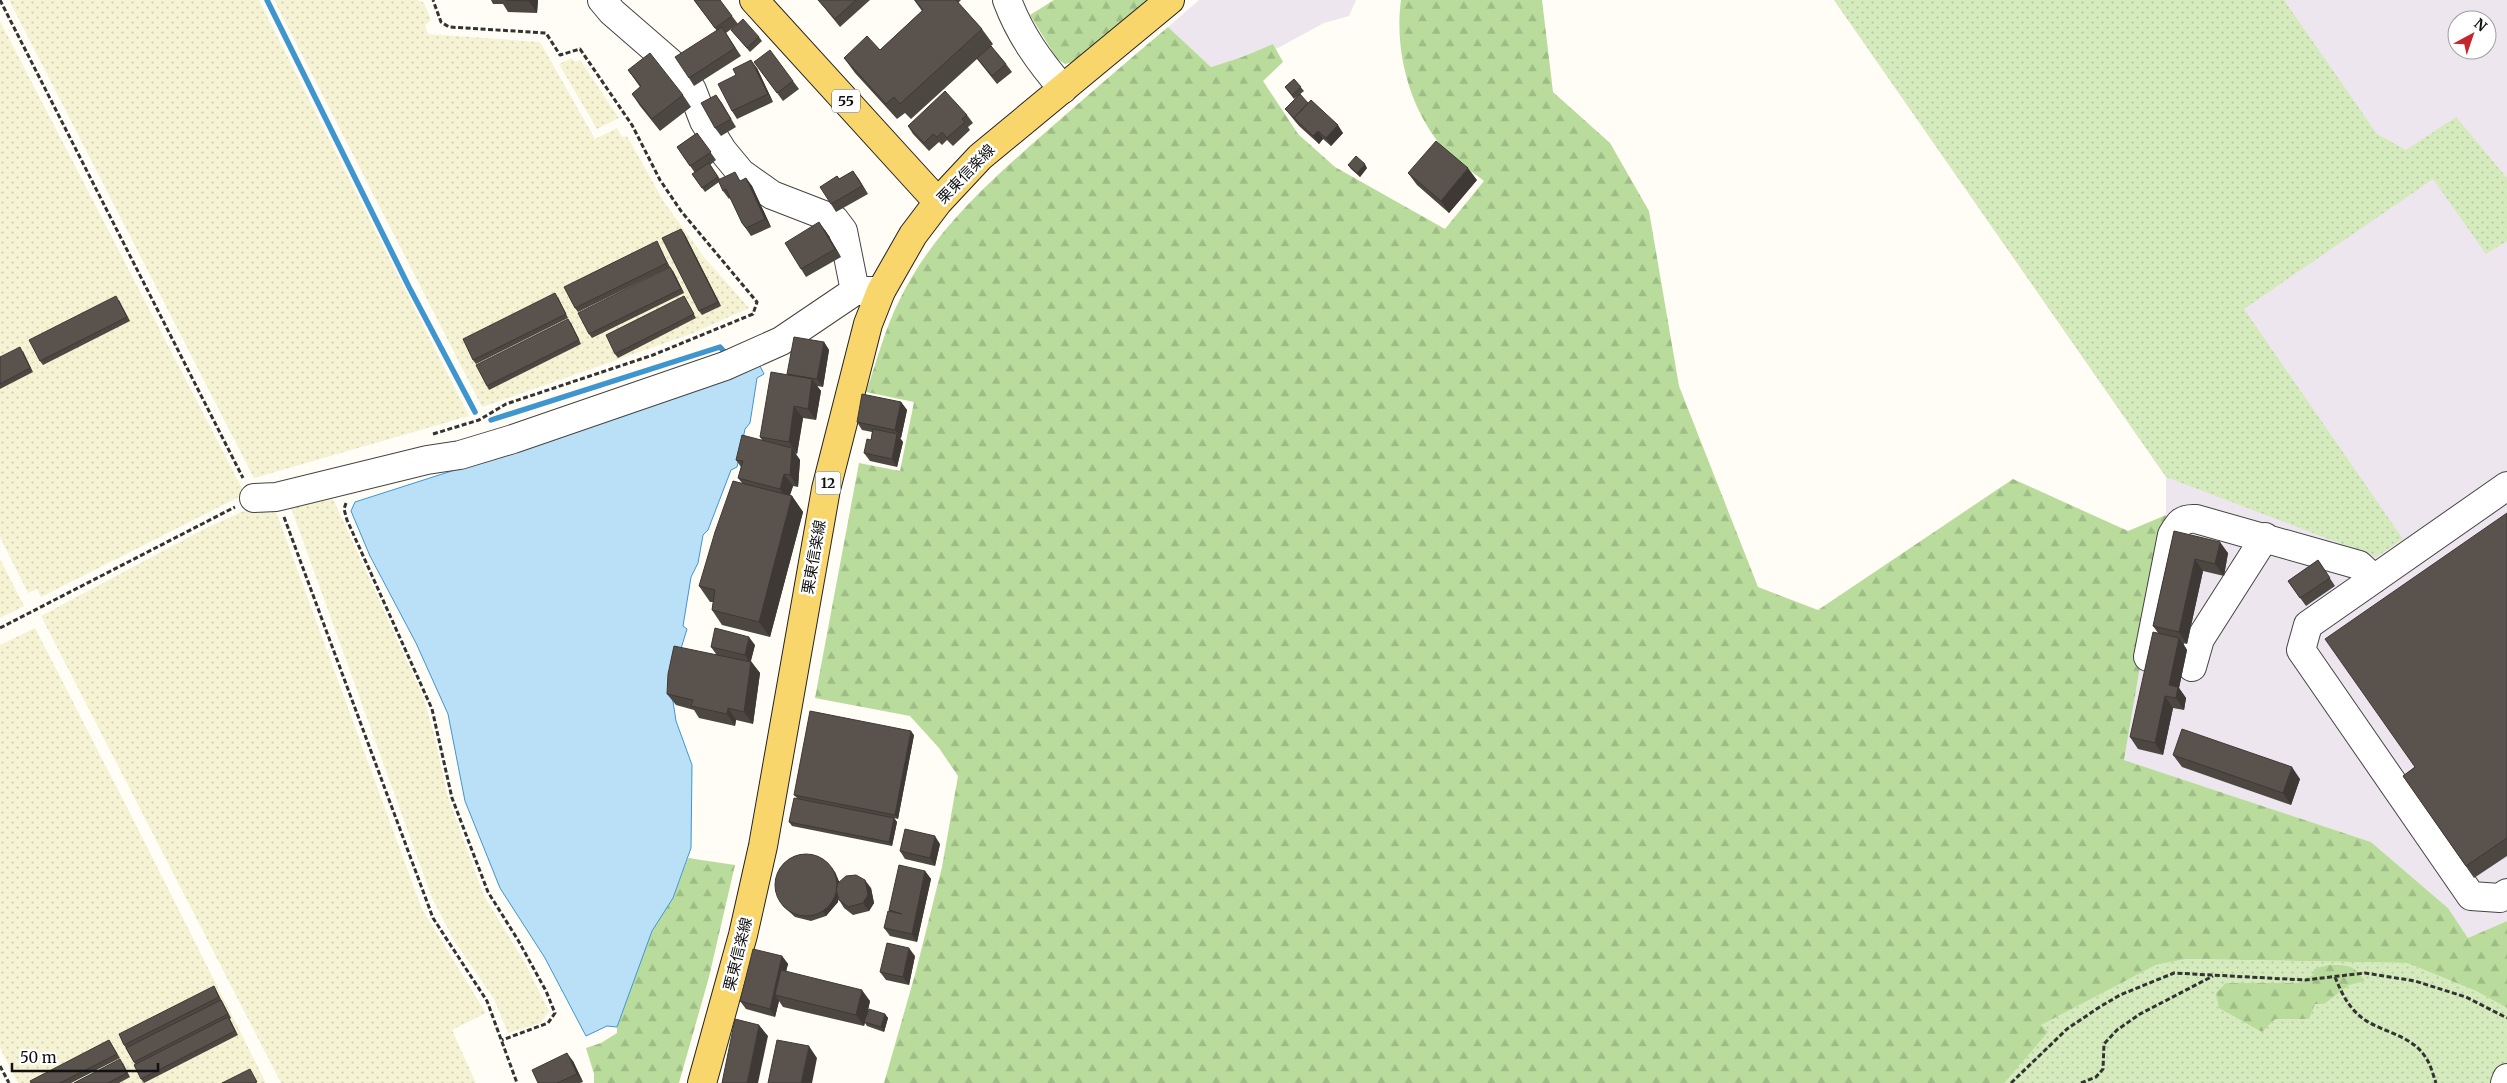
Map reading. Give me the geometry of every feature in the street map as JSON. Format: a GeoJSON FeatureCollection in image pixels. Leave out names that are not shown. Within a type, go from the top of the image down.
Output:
{"type":"FeatureCollection","features":[{"type":"Feature","properties":{"kind":"main road","name":"55"},"geometry":{"type":"LineString","coordinates":[[754,0],[938,202]]}},
{"type":"Feature","properties":{"kind":"main road","name":"栗東信楽線"},"geometry":{"type":"LineString","coordinates":[[702,1083],[743,935],[763,846],[826,489],[868,324],[868,291],[938,202],[980,157],[1170,0]]}},
{"type":"Feature","properties":{"kind":"lane"},"geometry":{"type":"LineString","coordinates":[[265,497],[427,460],[460,455],[717,369],[781,341],[868,291],[843,231],[834,220],[772,195],[741,173],[722,150],[704,121],[692,90],[680,71],[612,12],[602,0]]}},
{"type":"Feature","properties":{"kind":"lane"},"geometry":{"type":"LineString","coordinates":[[1007,0],[1017,28],[1036,57],[1063,88]]}},
{"type":"Feature","properties":{"kind":"lane"},"geometry":{"type":"LineString","coordinates":[[2507,486],[2308,624],[2302,650],[2470,896],[2500,898],[2507,893]]}},
{"type":"Feature","properties":{"kind":"lane"},"geometry":{"type":"LineString","coordinates":[[2148,657],[2172,535],[2179,523],[2186,518],[2265,537],[2359,565],[2374,579]]}},
{"type":"Feature","properties":{"kind":"lane"},"geometry":{"type":"LineString","coordinates":[[2192,667],[2200,639],[2265,537]]}},
{"type":"Feature","properties":{"kind":"lane"},"geometry":{"type":"LineString","coordinates":[[2505,1083],[2507,1078]]}},
{"type":"Feature","properties":{"kind":"path"},"geometry":{"type":"LineString","coordinates":[[0,0],[265,497],[433,918],[487,1001],[517,1083]]}},
{"type":"Feature","properties":{"kind":"path"},"geometry":{"type":"LineString","coordinates":[[428,435],[479,420],[506,404],[652,355],[753,314],[757,302],[681,212],[660,180],[632,124],[580,49],[560,56],[546,33],[449,27],[441,22],[433,0]]}},
{"type":"Feature","properties":{"kind":"path"},"geometry":{"type":"LineString","coordinates":[[0,628],[265,497]]}},
{"type":"Feature","properties":{"kind":"path"},"geometry":{"type":"LineString","coordinates":[[347,500],[344,509],[347,520],[432,709],[452,798],[488,892],[546,990],[555,1012],[548,1024],[502,1040]]}},
{"type":"Feature","properties":{"kind":"path"},"geometry":{"type":"LineString","coordinates":[[2010,1083],[2067,1029],[2120,995],[2174,973],[2305,980],[2365,973],[2415,981],[2466,997],[2507,1018]]}},
{"type":"Feature","properties":{"kind":"path"},"geometry":{"type":"LineString","coordinates":[[2082,1083],[2096,1077],[2103,1069],[2104,1044],[2116,1030],[2164,1000],[2214,976]]}},
{"type":"Feature","properties":{"kind":"path"},"geometry":{"type":"LineString","coordinates":[[2335,976],[2342,995],[2352,1009],[2366,1020],[2411,1043],[2426,1057],[2436,1083]]}},
{"type":"Feature","properties":{"kind":"path"},"geometry":{"type":"LineString","coordinates":[[0,1066],[9,1083]]}},
{"type":"Feature","properties":{"kind":"shaded area"},"geometry":{"type":"Polygon","coordinates":[[[9,0],[259,0],[469,416],[254,478],[9,0]]]}},
{"type":"Feature","properties":{"kind":"shaded area"},"geometry":{"type":"Polygon","coordinates":[[[274,0],[418,0],[424,3],[431,20],[425,25],[428,34],[540,42],[595,139],[617,128],[622,137],[627,136],[664,202],[704,257],[749,308],[691,334],[482,407],[274,0]]]}},
{"type":"Feature","properties":{"kind":"shaded area"},"geometry":{"type":"Polygon","coordinates":[[[1199,0],[1356,0],[1349,16],[1324,23],[1276,49],[1273,44],[1211,67],[1168,27],[1199,0]]]}},
{"type":"Feature","properties":{"kind":"shaded area"},"geometry":{"type":"Polygon","coordinates":[[[1834,0],[2507,0],[2507,921],[2468,938],[2448,908],[2371,842],[2124,760],[2166,515],[2166,477],[1834,0]]]}},
{"type":"Feature","properties":{"kind":"shaded area"},"geometry":{"type":"Polygon","coordinates":[[[0,21],[245,494],[41,597],[37,589],[28,593],[0,537],[0,21]]]}},
{"type":"Feature","properties":{"kind":"shaded area"},"geometry":{"type":"Polygon","coordinates":[[[572,58],[575,62],[580,60],[619,118],[597,129],[559,64],[572,58]]]}},
{"type":"Feature","properties":{"kind":"shaded area"},"geometry":{"type":"Polygon","coordinates":[[[330,492],[424,699],[435,738],[447,794],[484,896],[525,963],[549,1011],[541,1023],[508,1033],[494,999],[455,942],[432,898],[290,505],[330,492]]]}},
{"type":"Feature","properties":{"kind":"shaded area"},"geometry":{"type":"Polygon","coordinates":[[[250,508],[275,509],[422,909],[486,1013],[452,1030],[476,1083],[281,1083],[41,616],[202,530],[250,508]]]}},
{"type":"Feature","properties":{"kind":"shaded area"},"geometry":{"type":"Polygon","coordinates":[[[0,559],[24,606],[0,618],[0,559]]]}},
{"type":"Feature","properties":{"kind":"shaded area"},"geometry":{"type":"Polygon","coordinates":[[[35,628],[266,1083],[18,1083],[0,1048],[0,645],[35,628]]]}},
{"type":"Feature","properties":{"kind":"green space"},"geometry":{"type":"Polygon","coordinates":[[[1054,0],[1153,0],[1079,61],[1065,64],[1057,59],[1030,15],[1054,0]]]}},
{"type":"Feature","properties":{"kind":"green space"},"geometry":{"type":"Polygon","coordinates":[[[1401,0],[1542,0],[1553,92],[1610,143],[1649,211],[1679,386],[1758,587],[1818,610],[2013,479],[2128,531],[2166,515],[2124,760],[2371,842],[2448,908],[2468,938],[2507,921],[2507,1008],[2476,991],[2407,963],[2185,959],[2156,965],[2041,1025],[2048,1032],[2004,1083],[884,1083],[916,971],[942,867],[958,776],[939,748],[910,716],[815,698],[859,463],[900,471],[914,402],[866,392],[900,299],[913,274],[929,251],[965,208],[1026,149],[1168,27],[1211,67],[1273,44],[1283,62],[1263,81],[1298,134],[1335,167],[1445,229],[1484,181],[1445,150],[1422,117],[1407,80],[1403,60],[1399,19],[1401,0]]]}},
{"type":"Feature","properties":{"kind":"green space"},"geometry":{"type":"Polygon","coordinates":[[[1834,0],[2284,0],[2377,134],[2406,150],[2456,117],[2507,178],[2507,241],[2486,254],[2433,179],[2244,309],[2403,539],[2376,557],[2166,477],[1834,0]]]}},
{"type":"Feature","properties":{"kind":"green space"},"geometry":{"type":"Polygon","coordinates":[[[688,858],[735,865],[709,977],[679,1083],[594,1083],[594,1074],[586,1048],[601,1043],[617,1033],[617,1027],[652,931],[673,898],[688,858]]]}},
{"type":"Feature","properties":{"kind":"green space"},"geometry":{"type":"Polygon","coordinates":[[[2184,959],[2407,963],[2476,991],[2507,1008],[2507,1083],[1963,1083],[2040,1025],[2156,965],[2184,959]]]}},
{"type":"Feature","properties":{"kind":"green space"},"geometry":{"type":"Polygon","coordinates":[[[2329,965],[2350,967],[2365,981],[2349,985],[2324,1004],[2315,1004],[2309,1019],[2275,1019],[2262,1032],[2219,1008],[2216,993],[2226,983],[2298,983],[2313,975],[2314,969],[2329,965]]]}},
{"type":"Feature","properties":{"kind":"water"},"geometry":{"type":"Polygon","coordinates":[[[760,366],[764,374],[757,378],[750,423],[745,429],[737,467],[731,470],[708,530],[703,535],[698,563],[691,577],[683,626],[687,629],[675,668],[672,695],[676,721],[692,765],[691,848],[673,898],[652,931],[617,1027],[607,1026],[586,1036],[545,958],[500,888],[465,801],[448,714],[416,643],[370,556],[351,511],[355,502],[620,417],[760,366]]]}},
{"type":"Feature","properties":{"kind":"building"},"geometry":{"type":"Polygon","coordinates":[[[694,0],[720,0],[732,16],[715,28],[694,0]]]}},
{"type":"Feature","properties":{"kind":"building"},"geometry":{"type":"Polygon","coordinates":[[[818,0],[856,0],[835,19],[818,0]]]}},
{"type":"Feature","properties":{"kind":"building"},"geometry":{"type":"Polygon","coordinates":[[[915,0],[956,0],[982,29],[900,104],[894,97],[886,104],[844,58],[867,36],[880,50],[923,10],[915,0]]]}},
{"type":"Feature","properties":{"kind":"building"},"geometry":{"type":"Polygon","coordinates":[[[743,19],[759,37],[747,48],[731,30],[743,19]]]}},
{"type":"Feature","properties":{"kind":"building"},"geometry":{"type":"Polygon","coordinates":[[[722,27],[735,48],[689,78],[675,57],[722,27]]]}},
{"type":"Feature","properties":{"kind":"building"},"geometry":{"type":"Polygon","coordinates":[[[991,46],[1006,64],[992,76],[977,58],[991,46]]]}},
{"type":"Feature","properties":{"kind":"building"},"geometry":{"type":"Polygon","coordinates":[[[770,50],[793,81],[777,93],[754,62],[770,50]]]}},
{"type":"Feature","properties":{"kind":"building"},"geometry":{"type":"Polygon","coordinates":[[[650,53],[683,95],[652,119],[632,94],[641,86],[628,70],[650,53]]]}},
{"type":"Feature","properties":{"kind":"building"},"geometry":{"type":"Polygon","coordinates":[[[751,60],[768,94],[732,111],[718,84],[736,75],[733,69],[751,60]]]}},
{"type":"Feature","properties":{"kind":"building"},"geometry":{"type":"Polygon","coordinates":[[[1294,79],[1301,87],[1292,95],[1285,87],[1294,79]]]}},
{"type":"Feature","properties":{"kind":"building"},"geometry":{"type":"Polygon","coordinates":[[[945,91],[967,115],[962,119],[965,122],[947,138],[942,132],[937,137],[933,134],[924,143],[908,126],[945,91]]]}},
{"type":"Feature","properties":{"kind":"building"},"geometry":{"type":"Polygon","coordinates":[[[1300,94],[1308,103],[1294,118],[1285,109],[1300,94]]]}},
{"type":"Feature","properties":{"kind":"building"},"geometry":{"type":"Polygon","coordinates":[[[716,95],[731,119],[715,128],[701,103],[716,95]]]}},
{"type":"Feature","properties":{"kind":"building"},"geometry":{"type":"Polygon","coordinates":[[[1311,100],[1338,125],[1326,138],[1318,131],[1313,136],[1294,118],[1311,100]]]}},
{"type":"Feature","properties":{"kind":"building"},"geometry":{"type":"Polygon","coordinates":[[[697,133],[711,152],[690,166],[677,147],[697,133]]]}},
{"type":"Feature","properties":{"kind":"building"},"geometry":{"type":"Polygon","coordinates":[[[1436,141],[1468,168],[1441,201],[1408,173],[1436,141]]]}},
{"type":"Feature","properties":{"kind":"building"},"geometry":{"type":"Polygon","coordinates":[[[1356,156],[1365,164],[1357,173],[1348,165],[1356,156]]]}},
{"type":"Feature","properties":{"kind":"building"},"geometry":{"type":"Polygon","coordinates":[[[709,163],[718,177],[702,188],[692,174],[709,163]]]}},
{"type":"Feature","properties":{"kind":"building"},"geometry":{"type":"Polygon","coordinates":[[[853,171],[862,186],[831,204],[820,187],[837,176],[839,179],[853,171]]]}},
{"type":"Feature","properties":{"kind":"building"},"geometry":{"type":"Polygon","coordinates":[[[735,172],[740,181],[746,178],[765,219],[746,228],[726,189],[723,191],[718,180],[735,172]]]}},
{"type":"Feature","properties":{"kind":"building"},"geometry":{"type":"Polygon","coordinates":[[[819,222],[835,249],[801,269],[785,243],[819,222]]]}},
{"type":"Feature","properties":{"kind":"building"},"geometry":{"type":"Polygon","coordinates":[[[681,229],[718,302],[699,311],[662,238],[681,229]]]}},
{"type":"Feature","properties":{"kind":"building"},"geometry":{"type":"Polygon","coordinates":[[[657,241],[667,263],[575,308],[564,287],[657,241]]]}},
{"type":"Feature","properties":{"kind":"building"},"geometry":{"type":"Polygon","coordinates":[[[670,267],[681,289],[589,334],[578,313],[670,267]]]}},
{"type":"Feature","properties":{"kind":"building"},"geometry":{"type":"Polygon","coordinates":[[[555,293],[566,314],[473,360],[463,339],[555,293]]]}},
{"type":"Feature","properties":{"kind":"building"},"geometry":{"type":"Polygon","coordinates":[[[116,296],[127,317],[40,361],[29,340],[116,296]]]}},
{"type":"Feature","properties":{"kind":"building"},"geometry":{"type":"Polygon","coordinates":[[[684,296],[694,314],[615,354],[606,335],[684,296]]]}},
{"type":"Feature","properties":{"kind":"building"},"geometry":{"type":"Polygon","coordinates":[[[568,319],[579,340],[487,386],[476,365],[568,319]]]}},
{"type":"Feature","properties":{"kind":"building"},"geometry":{"type":"Polygon","coordinates":[[[794,337],[824,342],[817,379],[787,374],[794,337]]]}},
{"type":"Feature","properties":{"kind":"building"},"geometry":{"type":"Polygon","coordinates":[[[20,347],[30,368],[0,384],[0,357],[20,347]]]}},
{"type":"Feature","properties":{"kind":"building"},"geometry":{"type":"Polygon","coordinates":[[[771,372],[812,379],[808,409],[794,406],[789,442],[760,437],[771,372]]]}},
{"type":"Feature","properties":{"kind":"building"},"geometry":{"type":"Polygon","coordinates":[[[862,394],[901,402],[895,430],[857,422],[862,394]]]}},
{"type":"Feature","properties":{"kind":"building"},"geometry":{"type":"Polygon","coordinates":[[[873,429],[897,434],[892,459],[864,453],[867,439],[871,440],[873,429]]]}},
{"type":"Feature","properties":{"kind":"building"},"geometry":{"type":"Polygon","coordinates":[[[742,435],[792,448],[790,475],[784,474],[780,489],[738,478],[743,461],[736,460],[742,435]]]}},
{"type":"Feature","properties":{"kind":"building"},"geometry":{"type":"Polygon","coordinates":[[[733,481],[792,496],[759,622],[712,610],[715,590],[699,586],[733,481]]]}},
{"type":"Feature","properties":{"kind":"building"},"geometry":{"type":"Polygon","coordinates":[[[2507,513],[2507,838],[2466,866],[2403,776],[2415,767],[2325,639],[2507,513]]]}},
{"type":"Feature","properties":{"kind":"building"},"geometry":{"type":"Polygon","coordinates":[[[2174,531],[2220,542],[2215,564],[2195,559],[2179,632],[2153,626],[2174,531]]]}},
{"type":"Feature","properties":{"kind":"building"},"geometry":{"type":"Polygon","coordinates":[[[2318,560],[2330,578],[2300,598],[2288,581],[2318,560]]]}},
{"type":"Feature","properties":{"kind":"building"},"geometry":{"type":"Polygon","coordinates":[[[715,628],[749,637],[745,655],[711,647],[715,628]]]}},
{"type":"Feature","properties":{"kind":"building"},"geometry":{"type":"Polygon","coordinates":[[[2153,632],[2179,638],[2169,685],[2178,687],[2176,698],[2165,696],[2155,743],[2130,737],[2153,632]]]}},
{"type":"Feature","properties":{"kind":"building"},"geometry":{"type":"Polygon","coordinates":[[[674,646],[751,662],[744,712],[728,708],[727,714],[691,706],[693,700],[667,694],[668,674],[674,646]]]}},
{"type":"Feature","properties":{"kind":"building"},"geometry":{"type":"Polygon","coordinates":[[[810,711],[911,731],[895,815],[794,795],[810,711]]]}},
{"type":"Feature","properties":{"kind":"building"},"geometry":{"type":"Polygon","coordinates":[[[2182,729],[2292,767],[2283,793],[2173,755],[2182,729]]]}},
{"type":"Feature","properties":{"kind":"building"},"geometry":{"type":"Polygon","coordinates":[[[794,798],[894,818],[889,842],[789,822],[794,798]]]}},
{"type":"Feature","properties":{"kind":"building"},"geometry":{"type":"Polygon","coordinates":[[[905,829],[935,836],[930,858],[900,851],[905,829]]]}},
{"type":"Feature","properties":{"kind":"building"},"geometry":{"type":"Polygon","coordinates":[[[806,854],[823,859],[828,863],[832,868],[837,885],[832,902],[828,907],[823,911],[806,916],[789,911],[784,907],[780,902],[775,885],[780,868],[784,863],[789,859],[806,854]]]}},
{"type":"Feature","properties":{"kind":"building"},"geometry":{"type":"Polygon","coordinates":[[[899,865],[925,871],[912,934],[884,928],[888,911],[902,914],[889,910],[899,865]]]}},
{"type":"Feature","properties":{"kind":"building"},"geometry":{"type":"Polygon","coordinates":[[[856,875],[865,880],[868,895],[863,903],[848,907],[839,900],[836,889],[838,883],[846,876],[856,875]]]}},
{"type":"Feature","properties":{"kind":"building"},"geometry":{"type":"Polygon","coordinates":[[[887,943],[909,948],[903,977],[880,972],[887,943]]]}},
{"type":"Feature","properties":{"kind":"building"},"geometry":{"type":"Polygon","coordinates":[[[753,949],[782,956],[770,1009],[740,1001],[753,949]]]}},
{"type":"Feature","properties":{"kind":"building"},"geometry":{"type":"Polygon","coordinates":[[[781,970],[862,990],[856,1015],[775,995],[781,970]]]}},
{"type":"Feature","properties":{"kind":"building"},"geometry":{"type":"Polygon","coordinates":[[[214,986],[219,997],[124,1045],[119,1034],[214,986]]]}},
{"type":"Feature","properties":{"kind":"building"},"geometry":{"type":"Polygon","coordinates":[[[221,1000],[228,1014],[134,1062],[126,1048],[221,1000]]]}},
{"type":"Feature","properties":{"kind":"building"},"geometry":{"type":"Polygon","coordinates":[[[869,1009],[885,1014],[881,1027],[864,1022],[869,1009]]]}},
{"type":"Feature","properties":{"kind":"building"},"geometry":{"type":"Polygon","coordinates":[[[228,1017],[235,1031],[141,1079],[134,1065],[228,1017]]]}},
{"type":"Feature","properties":{"kind":"building"},"geometry":{"type":"Polygon","coordinates":[[[735,1019],[759,1025],[747,1083],[722,1083],[735,1019]]]}},
{"type":"Feature","properties":{"kind":"building"},"geometry":{"type":"Polygon","coordinates":[[[109,1040],[117,1054],[60,1083],[31,1083],[30,1081],[109,1040]]]}},
{"type":"Feature","properties":{"kind":"building"},"geometry":{"type":"Polygon","coordinates":[[[777,1040],[809,1046],[801,1083],[768,1083],[777,1040]]]}},
{"type":"Feature","properties":{"kind":"building"},"geometry":{"type":"Polygon","coordinates":[[[567,1053],[577,1074],[557,1083],[538,1083],[532,1070],[567,1053]]]}},
{"type":"Feature","properties":{"kind":"building"},"geometry":{"type":"Polygon","coordinates":[[[120,1059],[127,1073],[108,1083],[74,1083],[120,1059]]]}},
{"type":"Feature","properties":{"kind":"building"},"geometry":{"type":"Polygon","coordinates":[[[250,1069],[257,1082],[222,1083],[250,1069]]]}},
{"type":"Feature","properties":{"kind":"waterway"},"geometry":{"type":"LineString","coordinates":[[267,0],[409,287],[475,412]]}},
{"type":"Feature","properties":{"kind":"waterway"},"geometry":{"type":"LineString","coordinates":[[491,420],[720,347],[728,356]]}}]}
